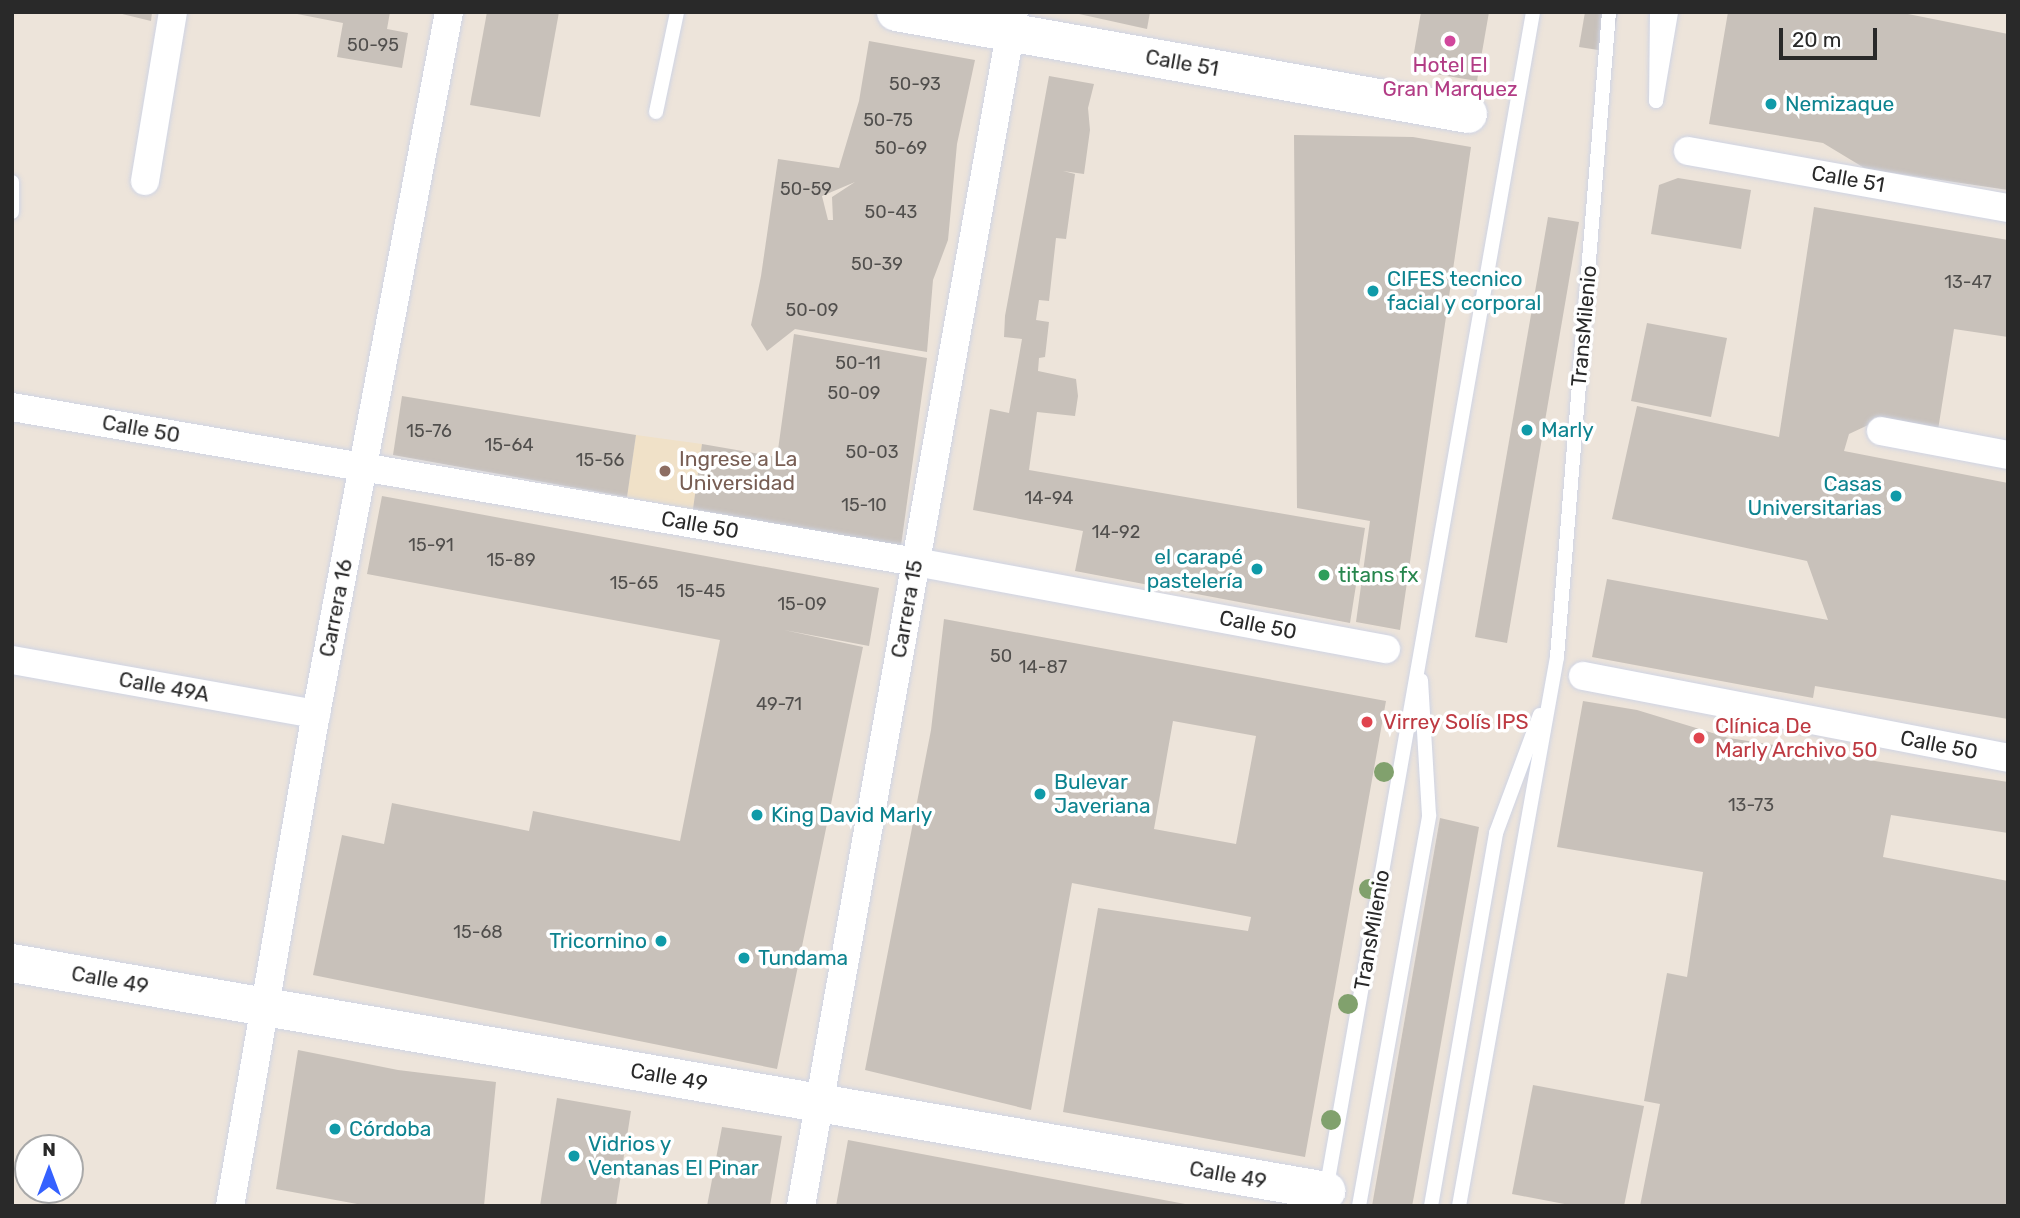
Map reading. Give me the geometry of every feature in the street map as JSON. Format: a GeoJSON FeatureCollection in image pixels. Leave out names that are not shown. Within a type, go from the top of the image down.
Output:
{"type":"FeatureCollection","features":[{"type":"Feature","properties":{"kind":"street"},"geometry":{"type":"LineString","coordinates":[[145,181],[173,12]]}},
{"type":"Feature","properties":{"kind":"street","name":"Carrera 16"},"geometry":{"type":"LineString","coordinates":[[230,1206],[316,714],[449,12]]}},
{"type":"Feature","properties":{"kind":"street","name":"Calle 51"},"geometry":{"type":"LineString","coordinates":[[896,12],[1012,22],[1468,114]]}},
{"type":"Feature","properties":{"kind":"street","name":"Carrera 15"},"geometry":{"type":"LineString","coordinates":[[801,1206],[1012,22]]}},
{"type":"Feature","properties":{"kind":"street","name":"Calle 51"},"geometry":{"type":"LineString","coordinates":[[1688,151],[2008,208]]}},
{"type":"Feature","properties":{"kind":"street","name":"Calle 50"},"geometry":{"type":"LineString","coordinates":[[12,407],[916,562],[1386,649]]}},
{"type":"Feature","properties":{"kind":"street"},"geometry":{"type":"LineString","coordinates":[[1881,431],[2008,455]]}},
{"type":"Feature","properties":{"kind":"street","name":"Calle 49A"},"geometry":{"type":"LineString","coordinates":[[12,660],[316,714]]}},
{"type":"Feature","properties":{"kind":"street","name":"Calle 50"},"geometry":{"type":"LineString","coordinates":[[1583,676],[2008,758]]}},
{"type":"Feature","properties":{"kind":"street","name":"Calle 49"},"geometry":{"type":"LineString","coordinates":[[12,964],[819,1103],[1336,1201]]}},
{"type":"Feature","properties":{"kind":"lane"},"geometry":{"type":"LineString","coordinates":[[656,112],[677,12]]}},
{"type":"Feature","properties":{"kind":"lane","name":"TransMilenio"},"geometry":{"type":"LineString","coordinates":[[1336,1201],[1420,654],[1533,12]]}},
{"type":"Feature","properties":{"kind":"lane","name":"TransMilenio"},"geometry":{"type":"LineString","coordinates":[[1459,1206],[1553,681],[1609,12]]}},
{"type":"Feature","properties":{"kind":"lane"},"geometry":{"type":"LineString","coordinates":[[1657,12],[1656,101],[1671,12]]}},
{"type":"Feature","properties":{"kind":"lane"},"geometry":{"type":"LineString","coordinates":[[12,183],[12,212]]}},
{"type":"Feature","properties":{"kind":"lane","name":"TransMilenio"},"geometry":{"type":"LineString","coordinates":[[1336,1201],[1429,815],[1420,654]]}},
{"type":"Feature","properties":{"kind":"lane","name":"TransMilenio"},"geometry":{"type":"LineString","coordinates":[[1431,1206],[1496,833],[1553,681]]}},
{"type":"Feature","properties":{"kind":"shaded area","name":"Ingrese a La Universidad"},"geometry":{"type":"Polygon","coordinates":[[[636,435],[702,444],[693,509],[627,497],[636,435]]]}},
{"type":"Feature","properties":{"kind":"building"},"geometry":{"type":"Polygon","coordinates":[[[114,12],[152,12],[151,21],[114,12]]]}},
{"type":"Feature","properties":{"kind":"building"},"geometry":{"type":"Polygon","coordinates":[[[287,12],[390,12],[387,29],[408,33],[402,68],[337,57],[343,23],[287,12]]]}},
{"type":"Feature","properties":{"kind":"building"},"geometry":{"type":"Polygon","coordinates":[[[487,12],[559,12],[540,117],[470,105],[487,12]]]}},
{"type":"Feature","properties":{"kind":"building"},"geometry":{"type":"Polygon","coordinates":[[[1070,12],[1150,12],[1147,29],[1070,12]]]}},
{"type":"Feature","properties":{"kind":"building","name":"Hotel El Gran Marquez"},"geometry":{"type":"Polygon","coordinates":[[[1421,12],[1489,12],[1477,81],[1411,70],[1421,12]]]}},
{"type":"Feature","properties":{"kind":"building"},"geometry":{"type":"Polygon","coordinates":[[[1585,12],[1618,12],[1611,52],[1579,47],[1585,12]]]}},
{"type":"Feature","properties":{"kind":"building"},"geometry":{"type":"Polygon","coordinates":[[[1728,12],[1898,12],[2008,34],[2008,190],[1866,169],[1823,143],[1709,124],[1728,12]]]}},
{"type":"Feature","properties":{"kind":"building"},"geometry":{"type":"Polygon","coordinates":[[[869,41],[975,60],[957,144],[948,240],[933,280],[927,352],[795,329],[767,351],[751,325],[778,159],[839,168],[859,101],[869,41]],[[855,182],[822,196],[828,220],[833,220],[832,197],[855,182]]]}},
{"type":"Feature","properties":{"kind":"building"},"geometry":{"type":"Polygon","coordinates":[[[1049,76],[1094,84],[1088,108],[1090,130],[1084,174],[1063,171],[1075,174],[1066,239],[1056,238],[1049,301],[1039,300],[1036,320],[1049,322],[1045,357],[1039,358],[1038,371],[1076,379],[1078,396],[1075,416],[1037,412],[1029,470],[1365,528],[1350,623],[1075,571],[1083,531],[973,510],[990,409],[1009,413],[1022,339],[1004,337],[1005,316],[1049,76]]]}},
{"type":"Feature","properties":{"kind":"building"},"geometry":{"type":"Polygon","coordinates":[[[1294,135],[1413,137],[1471,147],[1400,630],[1356,622],[1370,521],[1297,508],[1294,135]]]}},
{"type":"Feature","properties":{"kind":"building"},"geometry":{"type":"Polygon","coordinates":[[[1678,178],[1751,190],[1741,249],[1651,234],[1659,185],[1678,178]]]}},
{"type":"Feature","properties":{"kind":"building"},"geometry":{"type":"Polygon","coordinates":[[[1814,207],[2008,240],[2008,337],[1954,329],[1938,430],[1881,419],[1849,434],[1844,451],[2008,483],[2008,719],[1815,686],[1813,698],[1592,657],[1607,579],[1828,620],[1807,561],[1612,519],[1637,406],[1779,437],[1814,207]]]}},
{"type":"Feature","properties":{"kind":"building","name":"Marly"},"geometry":{"type":"Polygon","coordinates":[[[1548,217],[1579,222],[1507,643],[1475,637],[1548,217]]]}},
{"type":"Feature","properties":{"kind":"building"},"geometry":{"type":"Polygon","coordinates":[[[1647,323],[1727,338],[1711,417],[1631,401],[1647,323]]]}},
{"type":"Feature","properties":{"kind":"building"},"geometry":{"type":"Polygon","coordinates":[[[794,334],[927,358],[901,546],[693,509],[702,444],[777,457],[794,334]]]}},
{"type":"Feature","properties":{"kind":"building"},"geometry":{"type":"Polygon","coordinates":[[[402,396],[636,435],[627,497],[393,455],[402,396]]]}},
{"type":"Feature","properties":{"kind":"building"},"geometry":{"type":"Polygon","coordinates":[[[382,496],[879,588],[869,646],[784,630],[863,647],[777,1069],[313,975],[342,835],[384,844],[392,803],[529,831],[533,811],[680,841],[720,640],[367,574],[382,496]]]}},
{"type":"Feature","properties":{"kind":"building"},"geometry":{"type":"Polygon","coordinates":[[[944,619],[1386,701],[1305,1157],[1063,1112],[1098,908],[1248,931],[1251,917],[1072,883],[1031,1110],[865,1070],[931,730],[944,619]],[[1173,721],[1154,829],[1236,844],[1256,736],[1173,721]]]}},
{"type":"Feature","properties":{"kind":"building"},"geometry":{"type":"Polygon","coordinates":[[[1583,701],[1637,710],[1729,738],[2008,782],[2008,833],[1891,815],[1883,857],[2008,881],[2008,1206],[1640,1206],[1660,1104],[1644,1101],[1667,973],[1687,977],[1703,872],[1557,847],[1583,701]]]}},
{"type":"Feature","properties":{"kind":"building"},"geometry":{"type":"Polygon","coordinates":[[[1440,818],[1479,827],[1412,1206],[1372,1206],[1440,818]]]}},
{"type":"Feature","properties":{"kind":"building"},"geometry":{"type":"Polygon","coordinates":[[[298,1050],[398,1070],[496,1082],[484,1206],[368,1206],[276,1189],[298,1050]]]}},
{"type":"Feature","properties":{"kind":"building"},"geometry":{"type":"Polygon","coordinates":[[[1533,1085],[1644,1106],[1624,1206],[1575,1206],[1512,1194],[1533,1085]]]}},
{"type":"Feature","properties":{"kind":"building","name":"Vidrios y Ventanas El Pinar"},"geometry":{"type":"Polygon","coordinates":[[[557,1098],[631,1111],[616,1206],[540,1206],[557,1098]]]}},
{"type":"Feature","properties":{"kind":"building"},"geometry":{"type":"Polygon","coordinates":[[[722,1127],[782,1136],[770,1206],[707,1206],[722,1127]]]}},
{"type":"Feature","properties":{"kind":"building"},"geometry":{"type":"Polygon","coordinates":[[[848,1140],[1185,1204],[1185,1206],[836,1206],[848,1140]]]}},
{"type":"Feature","properties":{"kind":"place","name":"Hotel El Gran Marquez"},"geometry":{"type":"Point","coordinates":[1450,41]}},
{"type":"Feature","properties":{"kind":"place","name":"Nemizaque"},"geometry":{"type":"Point","coordinates":[1771,104]}},
{"type":"Feature","properties":{"kind":"place","name":"CIFES tecnico facial y corporal"},"geometry":{"type":"Point","coordinates":[1373,291]}},
{"type":"Feature","properties":{"kind":"place","name":"Marly"},"geometry":{"type":"Point","coordinates":[1527,430]}},
{"type":"Feature","properties":{"kind":"place","name":"Ingrese a La Universidad"},"geometry":{"type":"Point","coordinates":[665,471]}},
{"type":"Feature","properties":{"kind":"place","name":"Casas Universitarias"},"geometry":{"type":"Point","coordinates":[1896,496]}},
{"type":"Feature","properties":{"kind":"place","name":"el carapé pastelería"},"geometry":{"type":"Point","coordinates":[1257,569]}},
{"type":"Feature","properties":{"kind":"place","name":"titans fx"},"geometry":{"type":"Point","coordinates":[1324,575]}},
{"type":"Feature","properties":{"kind":"place","name":"Virrey Solís IPS"},"geometry":{"type":"Point","coordinates":[1367,722]}},
{"type":"Feature","properties":{"kind":"place","name":"Clínica De Marly Archivo 50"},"geometry":{"type":"Point","coordinates":[1699,738]}},
{"type":"Feature","properties":{"kind":"place","name":"Bulevar Javeriana"},"geometry":{"type":"Point","coordinates":[1040,794]}},
{"type":"Feature","properties":{"kind":"place","name":"King David Marly"},"geometry":{"type":"Point","coordinates":[757,815]}},
{"type":"Feature","properties":{"kind":"place","name":"Tricornino"},"geometry":{"type":"Point","coordinates":[661,941]}},
{"type":"Feature","properties":{"kind":"place","name":"Tundama"},"geometry":{"type":"Point","coordinates":[744,958]}},
{"type":"Feature","properties":{"kind":"place","name":"Córdoba"},"geometry":{"type":"Point","coordinates":[335,1129]}},
{"type":"Feature","properties":{"kind":"place","name":"Vidrios y Ventanas El Pinar"},"geometry":{"type":"Point","coordinates":[574,1156]}}]}
